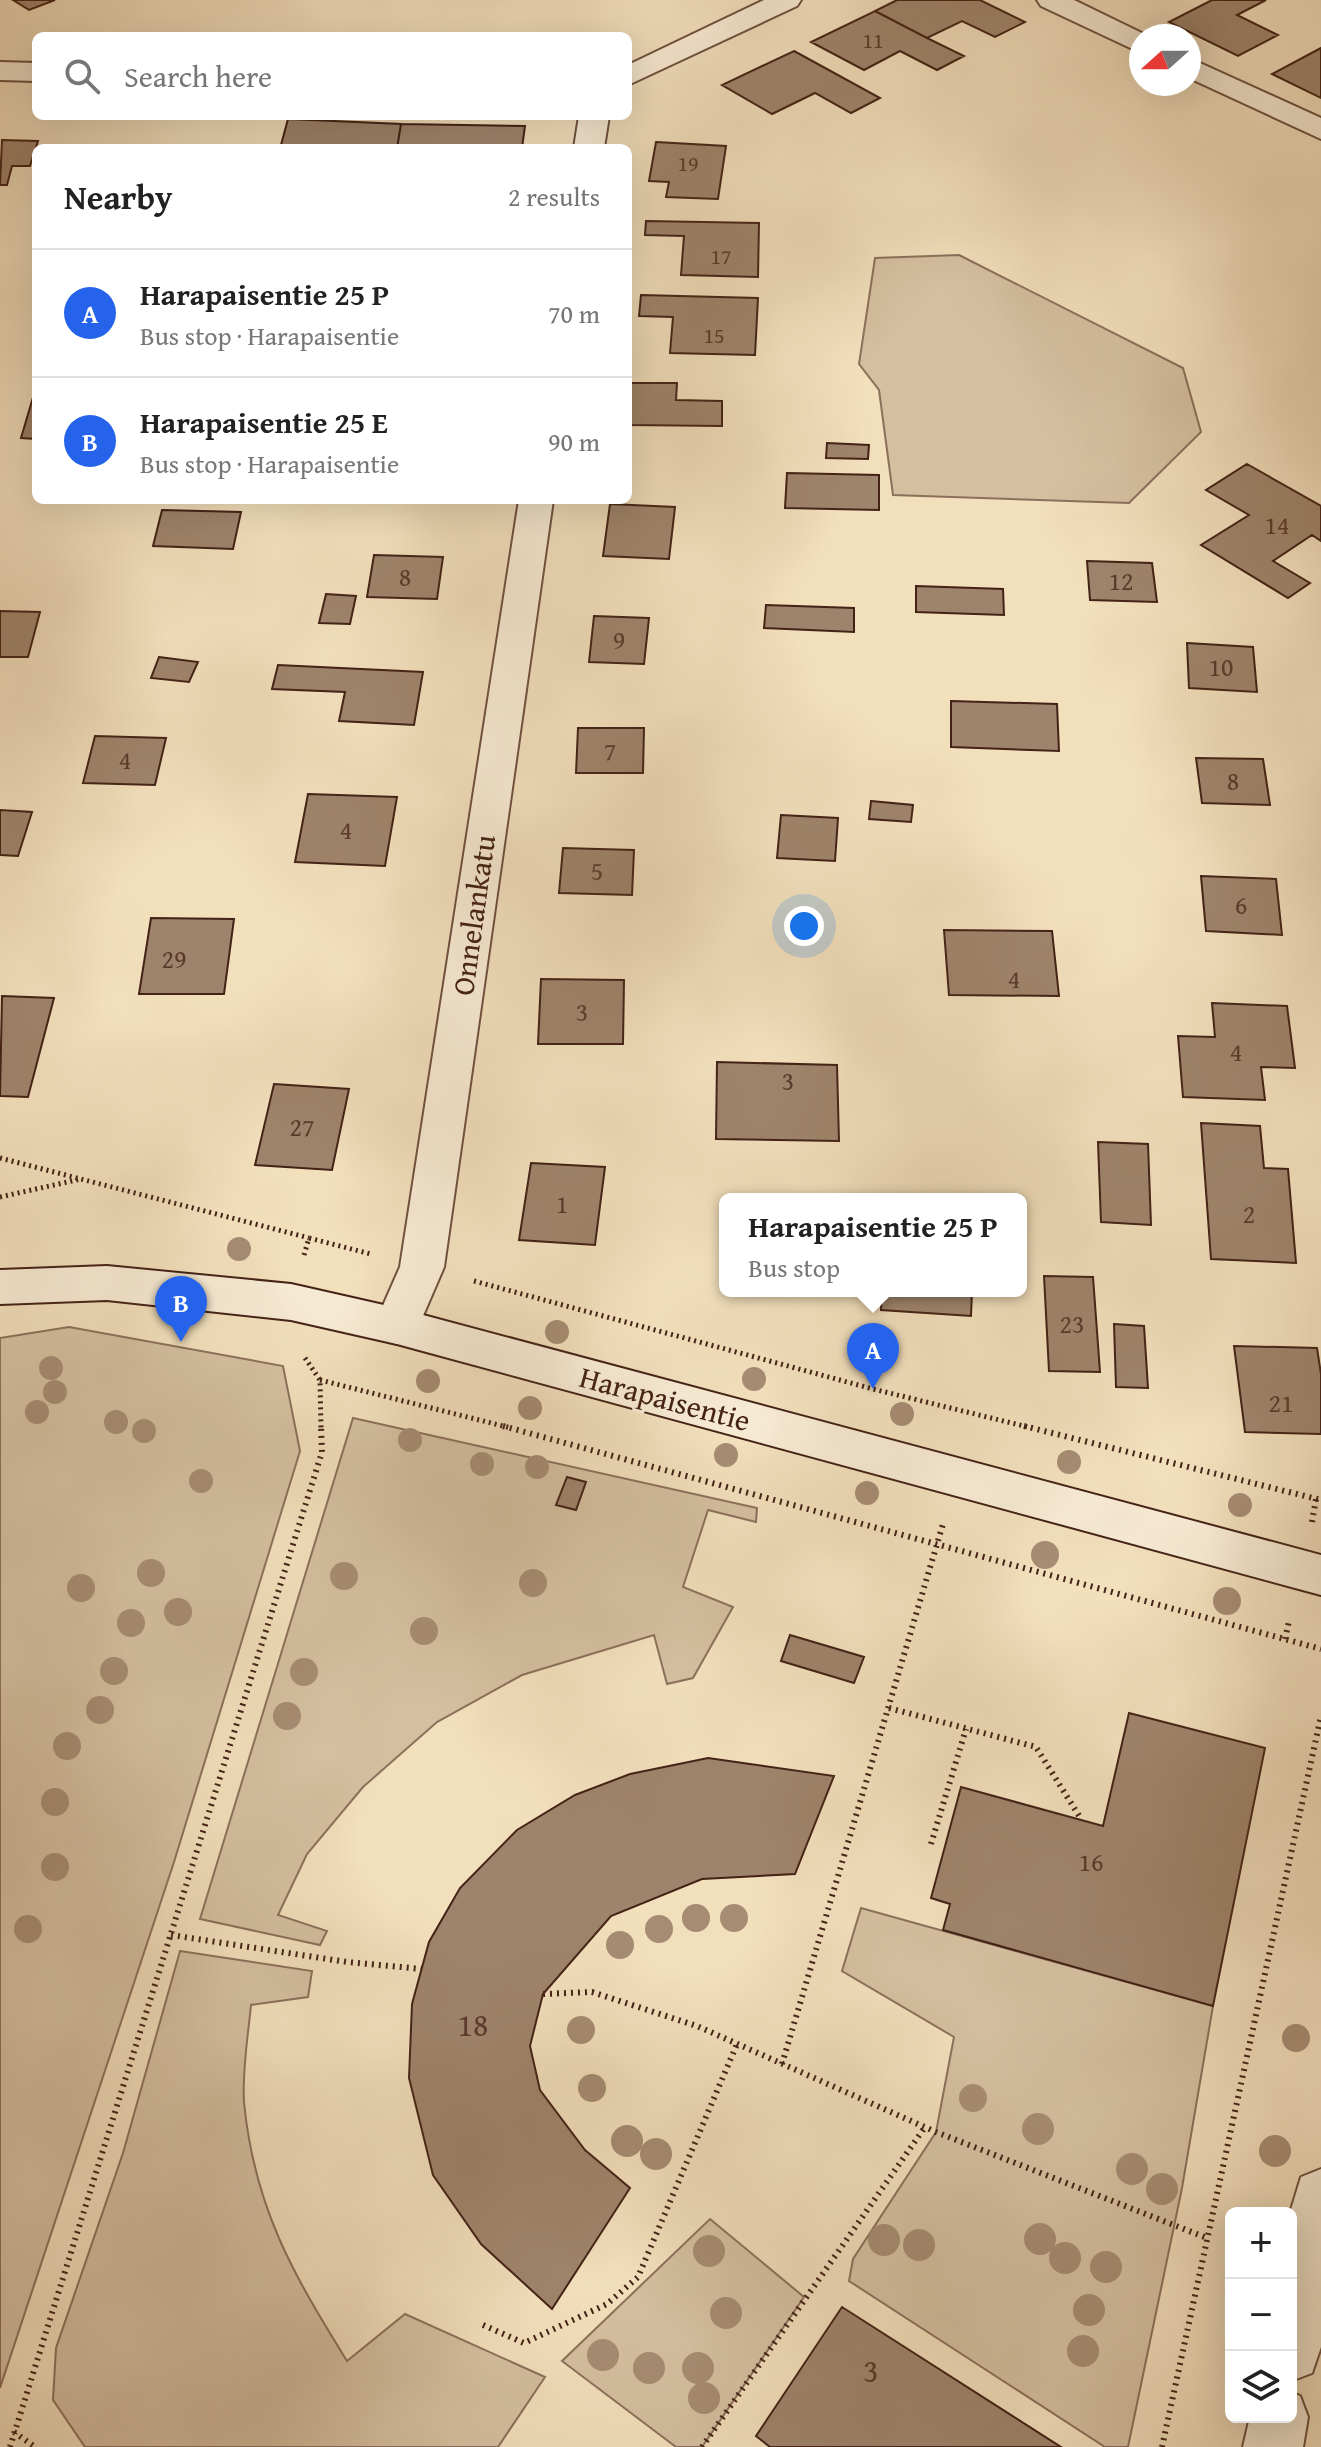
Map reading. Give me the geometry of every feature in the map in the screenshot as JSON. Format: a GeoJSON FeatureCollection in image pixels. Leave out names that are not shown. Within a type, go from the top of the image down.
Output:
{"type":"FeatureCollection","features":[{"type":"Feature","properties":{"kind":"street"},"geometry":{"type":"LineString","coordinates":[[632,74],[787,0]]}},
{"type":"Feature","properties":{"kind":"street"},"geometry":{"type":"LineString","coordinates":[[1051,0],[1129,38]]}},
{"type":"Feature","properties":{"kind":"street"},"geometry":{"type":"LineString","coordinates":[[0,71],[32,72]]}},
{"type":"Feature","properties":{"kind":"street"},"geometry":{"type":"LineString","coordinates":[[1201,73],[1321,130]]}},
{"type":"Feature","properties":{"kind":"street"},"geometry":{"type":"LineString","coordinates":[[590,144],[593,120]]}},
{"type":"Feature","properties":{"kind":"street","name":"Onnelankatu"},"geometry":{"type":"LineString","coordinates":[[397,1326],[422,1267],[535,504]]}},
{"type":"Feature","properties":{"kind":"street","name":"Harapaisentie"},"geometry":{"type":"LineString","coordinates":[[0,1287],[107,1283],[291,1302],[397,1326],[1321,1575]]}},
{"type":"Feature","properties":{"kind":"street"},"geometry":{"type":"LineString","coordinates":[[1291,2351],[1321,2196]]}},
{"type":"Feature","properties":{"kind":"street"},"geometry":{"type":"LineString","coordinates":[[1273,2447],[1278,2423]]}},
{"type":"Feature","properties":{"kind":"path"},"geometry":{"type":"LineString","coordinates":[[0,1158],[422,1267],[873,1389],[1321,1500]]}},
{"type":"Feature","properties":{"kind":"path"},"geometry":{"type":"LineString","coordinates":[[0,1197],[83,1179]]}},
{"type":"Feature","properties":{"kind":"path"},"geometry":{"type":"LineString","coordinates":[[10,2447],[322,1452],[320,1380],[290,1335],[291,1302],[309,1238]]}},
{"type":"Feature","properties":{"kind":"path"},"geometry":{"type":"LineString","coordinates":[[320,1380],[1321,1649]]}},
{"type":"Feature","properties":{"kind":"path"},"geometry":{"type":"LineString","coordinates":[[782,2064],[956,1477]]}},
{"type":"Feature","properties":{"kind":"path"},"geometry":{"type":"LineString","coordinates":[[889,1708],[1036,1747],[1081,1819]]}},
{"type":"Feature","properties":{"kind":"path"},"geometry":{"type":"LineString","coordinates":[[1162,2447],[1321,1716]]}},
{"type":"Feature","properties":{"kind":"path"},"geometry":{"type":"LineString","coordinates":[[931,1844],[966,1729]]}},
{"type":"Feature","properties":{"kind":"path"},"geometry":{"type":"LineString","coordinates":[[171,1935],[347,1962],[422,1969]]}},
{"type":"Feature","properties":{"kind":"path"},"geometry":{"type":"LineString","coordinates":[[543,1994],[592,1992],[697,2026],[925,2127],[1207,2238]]}},
{"type":"Feature","properties":{"kind":"path"},"geometry":{"type":"LineString","coordinates":[[483,2325],[524,2343],[607,2304],[638,2277],[737,2044]]}},
{"type":"Feature","properties":{"kind":"path"},"geometry":{"type":"LineString","coordinates":[[702,2447],[925,2127]]}},
{"type":"Feature","properties":{"kind":"path"},"geometry":{"type":"LineString","coordinates":[[14,2432],[35,2447]]}},
{"type":"Feature","properties":{"kind":"shaded area"},"geometry":{"type":"Polygon","coordinates":[[[959,255],[1183,368],[1201,432],[1129,503],[893,495],[879,390],[859,364],[875,258],[959,255]]]}},
{"type":"Feature","properties":{"kind":"shaded area"},"geometry":{"type":"Polygon","coordinates":[[[69,1327],[283,1366],[300,1451],[174,1862],[0,2388],[0,1338],[69,1327]]]}},
{"type":"Feature","properties":{"kind":"shaded area"},"geometry":{"type":"Polygon","coordinates":[[[353,1418],[757,1508],[756,1522],[708,1510],[683,1587],[733,1607],[693,1678],[667,1684],[654,1635],[522,1675],[437,1722],[363,1787],[307,1854],[278,1915],[327,1931],[320,1945],[200,1919],[353,1418]]]}},
{"type":"Feature","properties":{"kind":"shaded area"},"geometry":{"type":"Polygon","coordinates":[[[861,1908],[1213,2006],[1182,2188],[1128,2447],[1105,2447],[849,2281],[853,2259],[936,2132],[954,2037],[842,1971],[861,1908]]]}},
{"type":"Feature","properties":{"kind":"shaded area"},"geometry":{"type":"Polygon","coordinates":[[[180,1951],[312,1971],[308,1997],[251,2005],[244,2102],[257,2175],[279,2238],[293,2269],[347,2361],[405,2314],[545,2377],[498,2447],[85,2447],[53,2400],[56,2348],[123,2153],[180,1951]]]}},
{"type":"Feature","properties":{"kind":"shaded area"},"geometry":{"type":"Polygon","coordinates":[[[710,2219],[804,2297],[702,2447],[676,2447],[562,2361],[710,2219]]]}},
{"type":"Feature","properties":{"kind":"building"},"geometry":{"type":"Polygon","coordinates":[[[13,0],[55,0],[29,10],[13,0]]]}},
{"type":"Feature","properties":{"kind":"building"},"geometry":{"type":"Polygon","coordinates":[[[897,0],[980,0],[1025,22],[995,37],[962,21],[927,38],[875,11],[897,0]]]}},
{"type":"Feature","properties":{"kind":"building"},"geometry":{"type":"Polygon","coordinates":[[[1212,0],[1266,0],[1237,15],[1278,35],[1238,56],[1201,38],[1201,24],[1169,22],[1212,0]]]}},
{"type":"Feature","properties":{"kind":"building"},"geometry":{"type":"Polygon","coordinates":[[[875,11],[964,56],[937,70],[900,51],[864,70],[811,42],[875,11]]]}},
{"type":"Feature","properties":{"kind":"building"},"geometry":{"type":"Polygon","coordinates":[[[1321,48],[1321,98],[1272,74],[1321,48]]]}},
{"type":"Feature","properties":{"kind":"building"},"geometry":{"type":"Polygon","coordinates":[[[794,51],[880,98],[851,113],[815,93],[772,114],[722,85],[794,51]]]}},
{"type":"Feature","properties":{"kind":"building"},"geometry":{"type":"Polygon","coordinates":[[[288,120],[401,124],[398,144],[281,144],[288,120]]]}},
{"type":"Feature","properties":{"kind":"building"},"geometry":{"type":"Polygon","coordinates":[[[401,124],[525,126],[523,144],[398,144],[401,124]]]}},
{"type":"Feature","properties":{"kind":"building"},"geometry":{"type":"Polygon","coordinates":[[[2,140],[38,141],[32,144],[30,166],[12,166],[7,185],[0,185],[2,140]]]}},
{"type":"Feature","properties":{"kind":"building"},"geometry":{"type":"Polygon","coordinates":[[[656,142],[726,146],[718,199],[666,197],[669,182],[649,181],[656,142]]]}},
{"type":"Feature","properties":{"kind":"building"},"geometry":{"type":"Polygon","coordinates":[[[646,221],[759,223],[758,277],[681,275],[684,236],[645,235],[646,221]]]}},
{"type":"Feature","properties":{"kind":"building"},"geometry":{"type":"Polygon","coordinates":[[[641,295],[758,298],[755,355],[670,353],[673,317],[639,316],[641,295]]]}},
{"type":"Feature","properties":{"kind":"building"},"geometry":{"type":"Polygon","coordinates":[[[632,383],[677,383],[676,400],[722,401],[722,426],[632,425],[632,383]]]}},
{"type":"Feature","properties":{"kind":"building"},"geometry":{"type":"Polygon","coordinates":[[[32,401],[32,439],[21,438],[32,401]]]}},
{"type":"Feature","properties":{"kind":"building"},"geometry":{"type":"Polygon","coordinates":[[[827,443],[869,445],[868,459],[826,458],[827,443]]]}},
{"type":"Feature","properties":{"kind":"building"},"geometry":{"type":"Polygon","coordinates":[[[1247,464],[1321,506],[1321,541],[1312,535],[1273,561],[1310,583],[1288,598],[1201,545],[1249,515],[1206,490],[1247,464]]]}},
{"type":"Feature","properties":{"kind":"building"},"geometry":{"type":"Polygon","coordinates":[[[787,473],[879,475],[879,510],[785,508],[787,473]]]}},
{"type":"Feature","properties":{"kind":"building"},"geometry":{"type":"Polygon","coordinates":[[[610,504],[675,507],[669,559],[603,556],[610,504]]]}},
{"type":"Feature","properties":{"kind":"building"},"geometry":{"type":"Polygon","coordinates":[[[162,510],[241,512],[233,549],[153,546],[162,510]]]}},
{"type":"Feature","properties":{"kind":"building"},"geometry":{"type":"Polygon","coordinates":[[[374,555],[443,557],[437,599],[367,597],[374,555]]]}},
{"type":"Feature","properties":{"kind":"building"},"geometry":{"type":"Polygon","coordinates":[[[1087,561],[1152,563],[1157,602],[1090,600],[1087,561]]]}},
{"type":"Feature","properties":{"kind":"building"},"geometry":{"type":"Polygon","coordinates":[[[916,586],[1003,589],[1004,615],[916,612],[916,586]]]}},
{"type":"Feature","properties":{"kind":"building"},"geometry":{"type":"Polygon","coordinates":[[[326,594],[356,596],[350,624],[319,623],[326,594]]]}},
{"type":"Feature","properties":{"kind":"building"},"geometry":{"type":"Polygon","coordinates":[[[766,605],[854,608],[854,632],[764,628],[766,605]]]}},
{"type":"Feature","properties":{"kind":"building"},"geometry":{"type":"Polygon","coordinates":[[[0,611],[40,612],[28,657],[0,657],[0,611]]]}},
{"type":"Feature","properties":{"kind":"building"},"geometry":{"type":"Polygon","coordinates":[[[594,616],[649,618],[644,664],[589,662],[594,616]]]}},
{"type":"Feature","properties":{"kind":"building"},"geometry":{"type":"Polygon","coordinates":[[[1187,643],[1253,647],[1257,692],[1189,688],[1187,643]]]}},
{"type":"Feature","properties":{"kind":"building"},"geometry":{"type":"Polygon","coordinates":[[[159,657],[198,662],[189,682],[151,678],[159,657]]]}},
{"type":"Feature","properties":{"kind":"building"},"geometry":{"type":"Polygon","coordinates":[[[278,665],[423,672],[414,725],[339,721],[345,692],[272,689],[278,665]]]}},
{"type":"Feature","properties":{"kind":"building"},"geometry":{"type":"Polygon","coordinates":[[[951,701],[1057,704],[1059,751],[951,747],[951,701]]]}},
{"type":"Feature","properties":{"kind":"building"},"geometry":{"type":"Polygon","coordinates":[[[578,728],[644,728],[643,773],[576,773],[578,728]]]}},
{"type":"Feature","properties":{"kind":"building"},"geometry":{"type":"Polygon","coordinates":[[[95,736],[166,738],[155,785],[83,783],[95,736]]]}},
{"type":"Feature","properties":{"kind":"building"},"geometry":{"type":"Polygon","coordinates":[[[1196,758],[1263,759],[1270,805],[1202,803],[1196,758]]]}},
{"type":"Feature","properties":{"kind":"building"},"geometry":{"type":"Polygon","coordinates":[[[308,794],[397,797],[385,866],[295,862],[308,794]]]}},
{"type":"Feature","properties":{"kind":"building"},"geometry":{"type":"Polygon","coordinates":[[[871,801],[913,805],[911,822],[869,819],[871,801]]]}},
{"type":"Feature","properties":{"kind":"building"},"geometry":{"type":"Polygon","coordinates":[[[0,810],[32,812],[18,856],[0,855],[0,810]]]}},
{"type":"Feature","properties":{"kind":"building"},"geometry":{"type":"Polygon","coordinates":[[[781,815],[838,818],[835,861],[777,858],[781,815]]]}},
{"type":"Feature","properties":{"kind":"building"},"geometry":{"type":"Polygon","coordinates":[[[563,848],[634,850],[632,895],[559,893],[563,848]]]}},
{"type":"Feature","properties":{"kind":"building"},"geometry":{"type":"Polygon","coordinates":[[[1201,876],[1276,879],[1282,935],[1206,931],[1201,876]]]}},
{"type":"Feature","properties":{"kind":"building"},"geometry":{"type":"Polygon","coordinates":[[[151,918],[234,919],[224,994],[139,994],[151,918]]]}},
{"type":"Feature","properties":{"kind":"building"},"geometry":{"type":"Polygon","coordinates":[[[944,930],[1052,931],[1059,996],[949,995],[944,930]]]}},
{"type":"Feature","properties":{"kind":"building"},"geometry":{"type":"Polygon","coordinates":[[[541,979],[624,980],[623,1044],[538,1044],[541,979]]]}},
{"type":"Feature","properties":{"kind":"building"},"geometry":{"type":"Polygon","coordinates":[[[2,996],[54,998],[28,1097],[0,1096],[2,996]]]}},
{"type":"Feature","properties":{"kind":"building"},"geometry":{"type":"Polygon","coordinates":[[[1212,1003],[1287,1006],[1295,1068],[1261,1067],[1265,1100],[1183,1097],[1178,1036],[1215,1037],[1212,1003]]]}},
{"type":"Feature","properties":{"kind":"building"},"geometry":{"type":"Polygon","coordinates":[[[717,1062],[837,1065],[839,1141],[716,1139],[717,1062]]]}},
{"type":"Feature","properties":{"kind":"building"},"geometry":{"type":"Polygon","coordinates":[[[274,1084],[349,1089],[332,1170],[255,1165],[274,1084]]]}},
{"type":"Feature","properties":{"kind":"building"},"geometry":{"type":"Polygon","coordinates":[[[1201,1123],[1260,1126],[1264,1168],[1288,1169],[1296,1263],[1211,1259],[1201,1123]]]}},
{"type":"Feature","properties":{"kind":"building"},"geometry":{"type":"Polygon","coordinates":[[[1098,1142],[1148,1144],[1151,1225],[1101,1222],[1098,1142]]]}},
{"type":"Feature","properties":{"kind":"building"},"geometry":{"type":"Polygon","coordinates":[[[531,1163],[605,1167],[595,1245],[519,1240],[531,1163]]]}},
{"type":"Feature","properties":{"kind":"building"},"geometry":{"type":"Polygon","coordinates":[[[1044,1276],[1093,1277],[1100,1372],[1049,1371],[1044,1276]]]}},
{"type":"Feature","properties":{"kind":"building"},"geometry":{"type":"Polygon","coordinates":[[[882,1297],[972,1297],[971,1316],[881,1310],[882,1297]]]}},
{"type":"Feature","properties":{"kind":"building"},"geometry":{"type":"Polygon","coordinates":[[[1114,1324],[1144,1326],[1148,1388],[1116,1387],[1114,1324]]]}},
{"type":"Feature","properties":{"kind":"building"},"geometry":{"type":"Polygon","coordinates":[[[1234,1346],[1317,1348],[1321,1374],[1321,1434],[1245,1432],[1234,1346]]]}},
{"type":"Feature","properties":{"kind":"building"},"geometry":{"type":"Polygon","coordinates":[[[567,1477],[586,1482],[576,1510],[556,1505],[567,1477]]]}},
{"type":"Feature","properties":{"kind":"building"},"geometry":{"type":"Polygon","coordinates":[[[790,1635],[864,1657],[854,1683],[781,1661],[790,1635]]]}},
{"type":"Feature","properties":{"kind":"building"},"geometry":{"type":"Polygon","coordinates":[[[1129,1713],[1265,1748],[1213,2006],[943,1930],[950,1904],[931,1898],[961,1787],[1103,1826],[1129,1713]]]}},
{"type":"Feature","properties":{"kind":"building"},"geometry":{"type":"Polygon","coordinates":[[[708,1758],[834,1776],[795,1874],[702,1879],[611,1916],[543,1994],[530,2046],[540,2090],[585,2150],[630,2188],[552,2309],[481,2244],[433,2175],[409,2078],[412,2004],[429,1942],[460,1888],[517,1830],[575,1795],[630,1774],[708,1758]]]}},
{"type":"Feature","properties":{"kind":"building"},"geometry":{"type":"Polygon","coordinates":[[[842,2307],[1061,2447],[770,2447],[756,2436],[842,2307]]]}},
{"type":"Feature","properties":{"kind":"place","name":"Harapaisentie 25 E"},"geometry":{"type":"Point","coordinates":[181,1342]}},
{"type":"Feature","properties":{"kind":"place","name":"Harapaisentie 25 P"},"geometry":{"type":"Point","coordinates":[873,1389]}}]}
